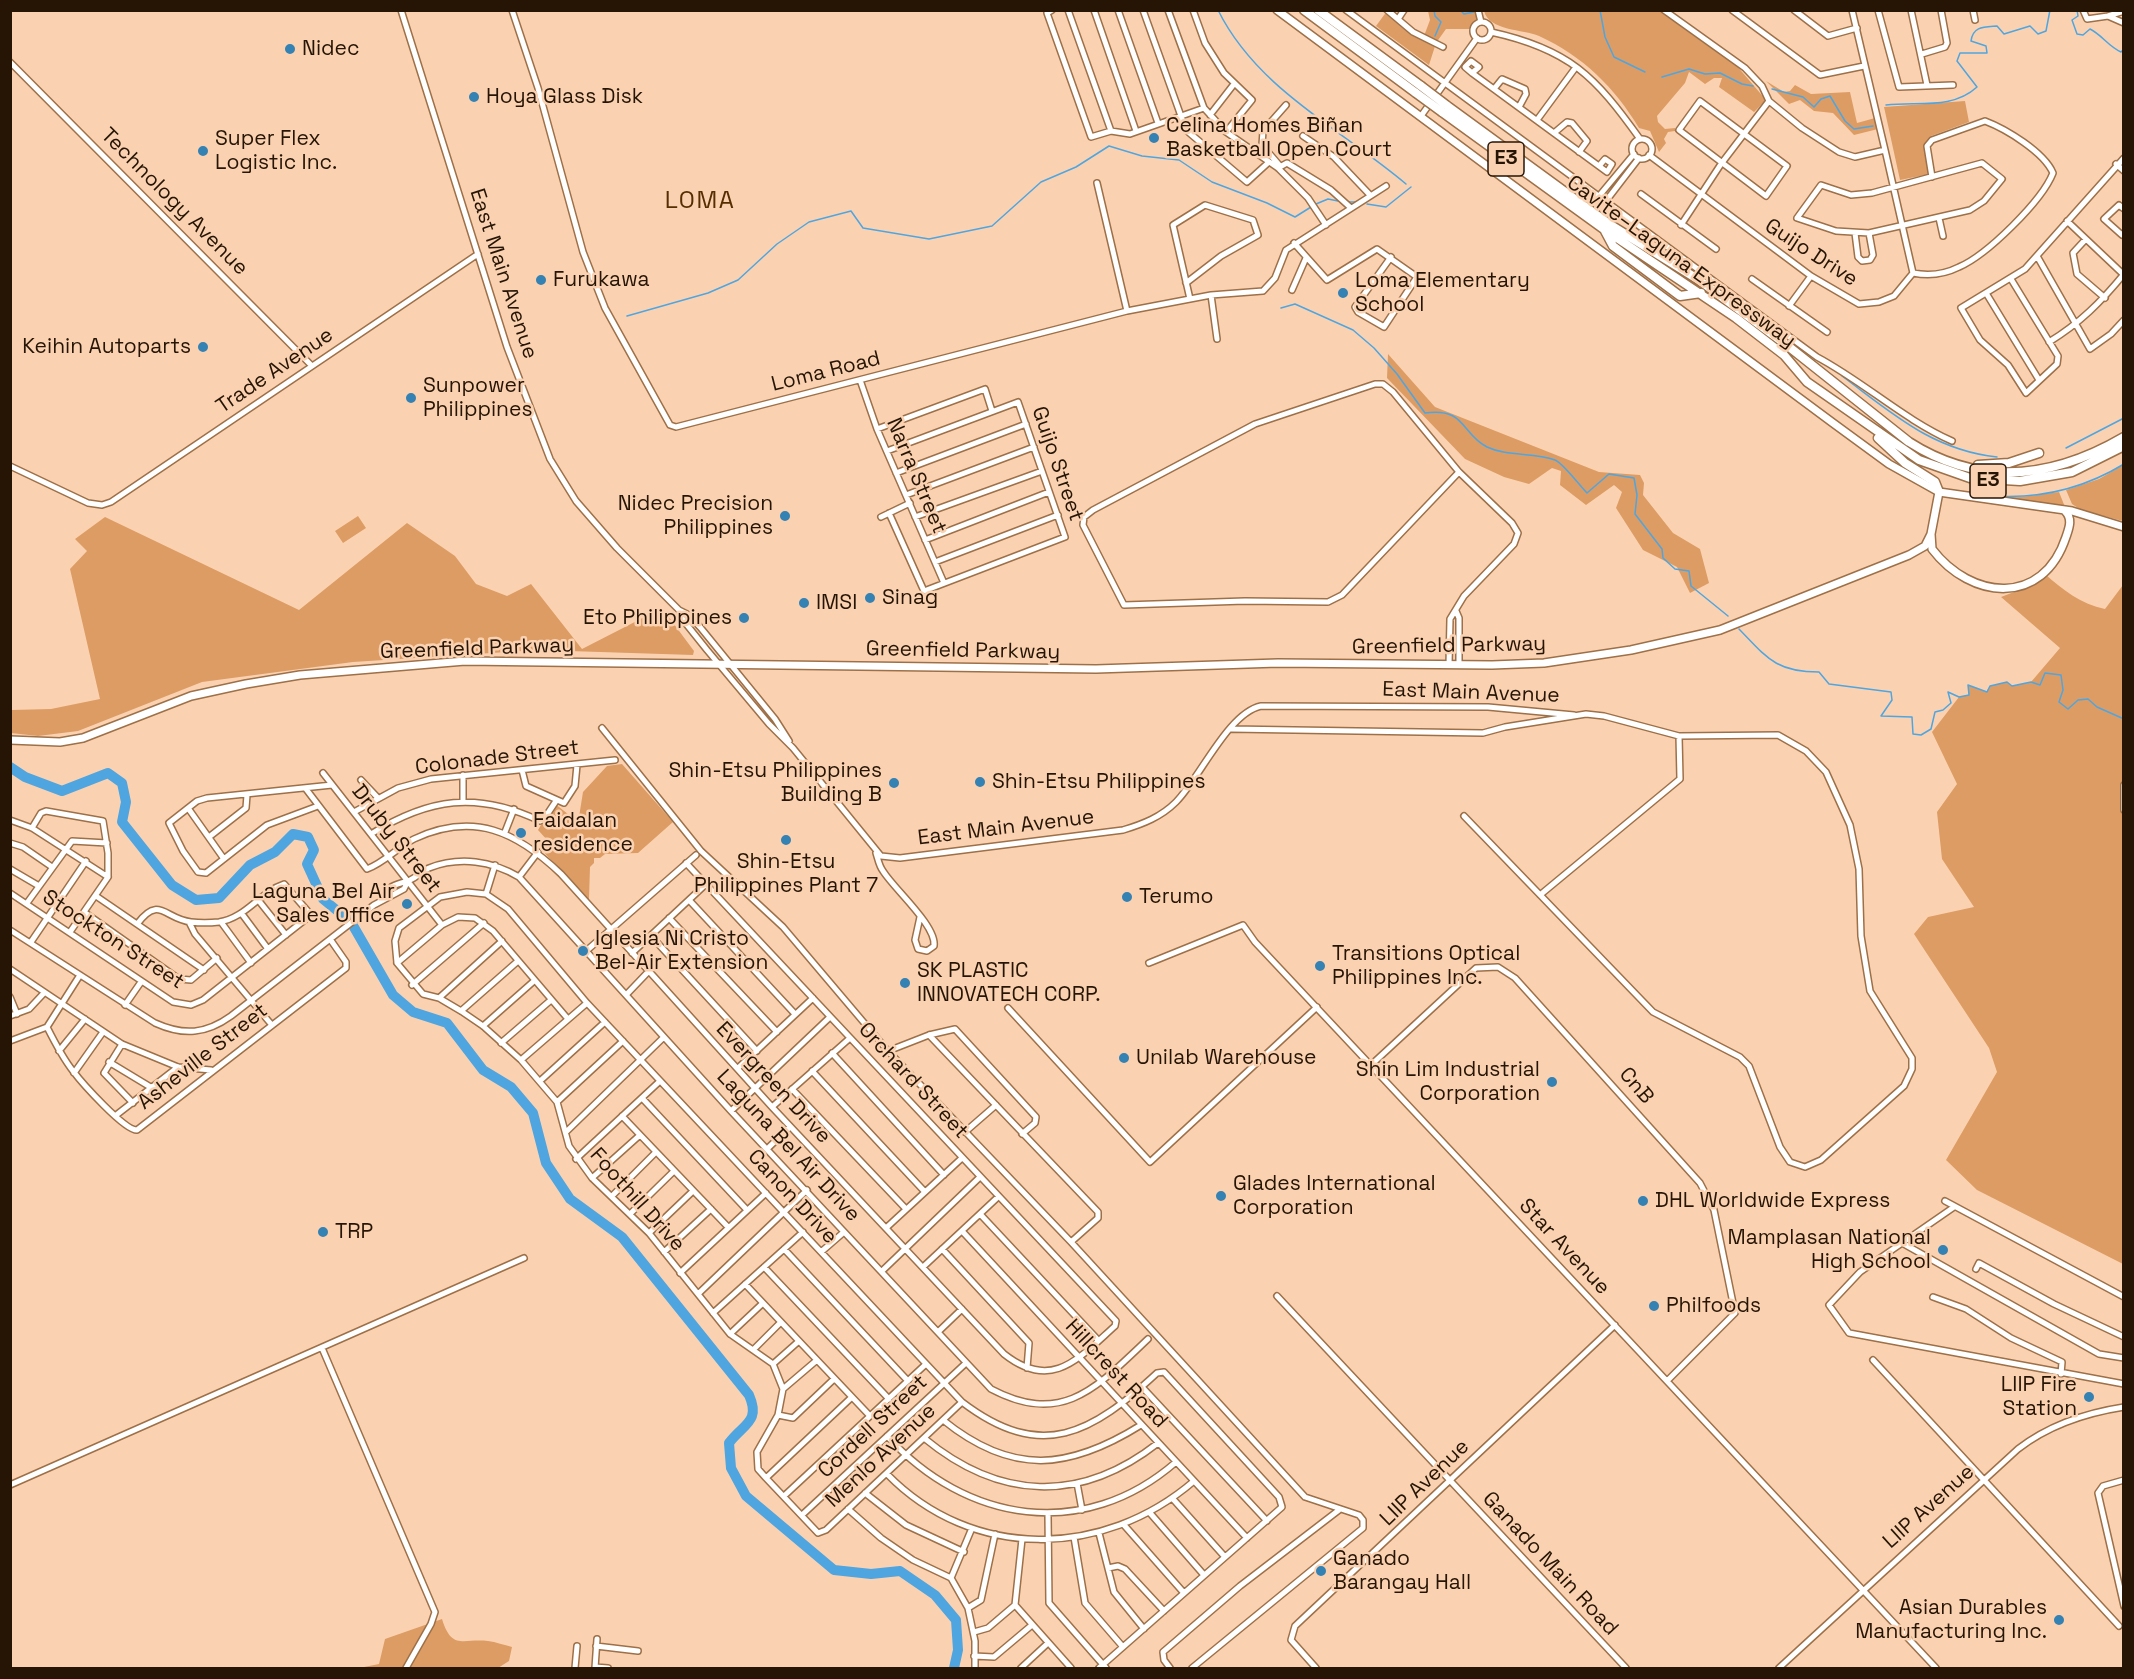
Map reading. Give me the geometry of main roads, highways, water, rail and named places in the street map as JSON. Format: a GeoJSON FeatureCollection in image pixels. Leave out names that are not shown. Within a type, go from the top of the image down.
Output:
{"type":"FeatureCollection","features":[{"type":"Feature","properties":{"kind":"highway","name":"Cavite–Laguna Expressway"},"geometry":{"type":"LineString","coordinates":[[1304,10],[1610,224],[1700,280],[1909,442],[1939,458],[1991,472],[2031,472],[2085,458],[2124,437]]}},
{"type":"Feature","properties":{"kind":"highway","name":"Cavite–Laguna Expressway"},"geometry":{"type":"LineString","coordinates":[[1318,10],[1419,90]]}},
{"type":"Feature","properties":{"kind":"highway","name":"Cavite–Laguna Expressway"},"geometry":{"type":"LineString","coordinates":[[1444,108],[1605,230],[1701,293],[1784,355],[1807,382],[1860,421],[1926,463],[1953,473],[1988,480],[2027,481],[2062,475],[2089,465],[2124,446]]}},
{"type":"Feature","properties":{"kind":"highway"},"geometry":{"type":"LineString","coordinates":[[1605,230],[1613,246],[1680,296],[1701,293]]}},
{"type":"Feature","properties":{"kind":"highway"},"geometry":{"type":"LineString","coordinates":[[1860,421],[1905,463],[1935,482],[1939,492]]}},
{"type":"Feature","properties":{"kind":"highway"},"geometry":{"type":"LineString","coordinates":[[1939,458],[1992,465],[2014,462],[2039,453]]}},
{"type":"Feature","properties":{"kind":"main road"},"geometry":{"type":"LineString","coordinates":[[1277,10],[1865,447],[1922,484],[1939,492],[2065,511],[2124,528]]}},
{"type":"Feature","properties":{"kind":"main road"},"geometry":{"type":"LineString","coordinates":[[1939,492],[1931,534],[1932,549],[1939,557],[1976,584],[1994,588],[2016,588],[2034,580],[2054,562],[2070,524],[2076,517],[2082,515]]}},
{"type":"Feature","properties":{"kind":"main road"},"geometry":{"type":"LineString","coordinates":[[2065,511],[2070,524]]}},
{"type":"Feature","properties":{"kind":"main road","name":"Greenfield Parkway"},"geometry":{"type":"LineString","coordinates":[[10,740],[60,742],[83,738],[191,696],[222,688],[300,675],[465,661],[1096,669],[1278,663],[1524,664],[1587,658],[1699,635],[1749,620],[1909,555],[1924,547],[1931,534]]}},
{"type":"Feature","properties":{"kind":"main road","name":"Greenfield Parkway"},"geometry":{"type":"LineString","coordinates":[[1909,555],[1927,552],[1939,557]]}},
{"type":"Feature","properties":{"kind":"waterway"},"geometry":{"type":"LineString","coordinates":[[1218,10],[1235,38],[1277,85],[1406,184]]}},
{"type":"Feature","properties":{"kind":"waterway"},"geometry":{"type":"LineString","coordinates":[[1434,10],[1435,16],[1441,22],[1435,36]]}},
{"type":"Feature","properties":{"kind":"waterway"},"geometry":{"type":"LineString","coordinates":[[1460,10],[1464,14],[1474,12]]}},
{"type":"Feature","properties":{"kind":"waterway"},"geometry":{"type":"LineString","coordinates":[[1600,10],[1605,37],[1614,57],[1645,72]]}},
{"type":"Feature","properties":{"kind":"waterway"},"geometry":{"type":"LineString","coordinates":[[1886,105],[1945,102],[1967,94],[1977,87],[1957,61],[1960,53],[1987,53],[1986,46],[1971,41],[1974,32],[1980,28],[1997,26],[2004,34],[2030,26],[2038,34],[2046,31],[2050,10]]}},
{"type":"Feature","properties":{"kind":"waterway"},"geometry":{"type":"LineString","coordinates":[[2077,10],[2078,16],[2072,20],[2077,34],[2083,35],[2090,29],[2116,50],[2121,52],[2124,49]]}},
{"type":"Feature","properties":{"kind":"waterway"},"geometry":{"type":"LineString","coordinates":[[1662,77],[1689,69],[1705,74],[1720,73],[1742,84],[1753,86]]}},
{"type":"Feature","properties":{"kind":"waterway"},"geometry":{"type":"LineString","coordinates":[[1772,89],[1803,97],[1814,107],[1821,99],[1830,96],[1845,121],[1854,129],[1873,126]]}},
{"type":"Feature","properties":{"kind":"waterway"},"geometry":{"type":"LineString","coordinates":[[627,316],[708,293],[738,280],[777,244],[809,222],[851,211],[863,228],[929,239],[992,226],[1041,182],[1076,167],[1109,146],[1142,156],[1179,160],[1212,182],[1267,203],[1295,217],[1311,207]]}},
{"type":"Feature","properties":{"kind":"waterway"},"geometry":{"type":"LineString","coordinates":[[1367,204],[1386,207],[1411,187]]}},
{"type":"Feature","properties":{"kind":"waterway"},"geometry":{"type":"LineString","coordinates":[[1316,204],[1328,199],[1338,201]]}},
{"type":"Feature","properties":{"kind":"waterway"},"geometry":{"type":"LineString","coordinates":[[1347,202],[1356,202]]}},
{"type":"Feature","properties":{"kind":"waterway"},"geometry":{"type":"LineString","coordinates":[[1281,308],[1295,304],[1353,330],[1374,348],[1397,374],[1425,413],[1438,412],[1456,418],[1479,442],[1487,447],[1503,452],[1555,460],[1587,493],[1609,474],[1634,478],[1637,495],[1635,514],[1662,549],[1663,558],[1675,569],[1689,571],[1691,586],[1728,616]]}},
{"type":"Feature","properties":{"kind":"waterway"},"geometry":{"type":"LineString","coordinates":[[1842,376],[1896,416],[1933,438],[1952,447],[1997,457]]}},
{"type":"Feature","properties":{"kind":"waterway"},"geometry":{"type":"LineString","coordinates":[[2066,448],[2124,418]]}},
{"type":"Feature","properties":{"kind":"waterway"},"geometry":{"type":"LineString","coordinates":[[1993,496],[2028,496],[2061,491],[2093,480],[2124,464]]}},
{"type":"Feature","properties":{"kind":"waterway"},"geometry":{"type":"LineString","coordinates":[[1965,492],[1973,493]]}},
{"type":"Feature","properties":{"kind":"waterway"},"geometry":{"type":"LineString","coordinates":[[1739,629],[1765,655],[1782,666],[1819,672],[1829,684],[1891,692],[1892,700],[1881,716],[1912,717],[1913,734],[1921,735],[1931,729],[1935,712],[1943,710],[1951,703],[1948,692],[1959,697],[1969,695],[1968,685],[1987,692],[1990,686],[2007,682],[2012,686],[2031,682],[2040,685],[2045,673],[2061,675],[2063,690],[2059,702],[2068,709],[2078,700],[2088,699],[2097,707],[2124,719]]}},
{"type":"Feature","properties":{"kind":"waterway"},"geometry":{"type":"LineString","coordinates":[[10,767],[25,777],[62,791],[108,773],[122,783],[126,802],[122,822],[172,885],[196,900],[219,898],[250,865],[275,852],[293,834],[308,837],[314,850],[307,864],[323,899],[351,922],[393,995],[413,1012],[447,1023],[483,1070],[511,1087],[533,1113],[546,1163],[570,1199],[622,1237],[749,1395],[753,1411],[752,1417],[729,1443],[731,1468],[746,1496],[834,1570],[871,1574],[900,1571],[935,1595],[956,1620],[958,1650],[954,1668]]}},
{"type":"Feature","properties":{"kind":"place","name":"Nidec"},"geometry":{"type":"Point","coordinates":[290,49]}},
{"type":"Feature","properties":{"kind":"place","name":"Hoya Glass Disk"},"geometry":{"type":"Point","coordinates":[474,97]}},
{"type":"Feature","properties":{"kind":"place","name":"Celina Homes Biñan Basketball Open Court"},"geometry":{"type":"Point","coordinates":[1154,138]}},
{"type":"Feature","properties":{"kind":"place","name":"Super Flex Logistic Inc."},"geometry":{"type":"Point","coordinates":[203,151]}},
{"type":"Feature","properties":{"kind":"place","name":"Furukawa"},"geometry":{"type":"Point","coordinates":[541,280]}},
{"type":"Feature","properties":{"kind":"place","name":"Loma Elementary School"},"geometry":{"type":"Point","coordinates":[1343,293]}},
{"type":"Feature","properties":{"kind":"place","name":"Keihin Autoparts"},"geometry":{"type":"Point","coordinates":[203,347]}},
{"type":"Feature","properties":{"kind":"place","name":"Sunpower Philippines"},"geometry":{"type":"Point","coordinates":[411,398]}},
{"type":"Feature","properties":{"kind":"place","name":"Nidec Precision Philippines"},"geometry":{"type":"Point","coordinates":[785,516]}},
{"type":"Feature","properties":{"kind":"place","name":"Sinag"},"geometry":{"type":"Point","coordinates":[870,598]}},
{"type":"Feature","properties":{"kind":"place","name":"IMSI"},"geometry":{"type":"Point","coordinates":[804,603]}},
{"type":"Feature","properties":{"kind":"place","name":"Eto Philippines"},"geometry":{"type":"Point","coordinates":[744,618]}},
{"type":"Feature","properties":{"kind":"place","name":"Shin-Etsu Philippines"},"geometry":{"type":"Point","coordinates":[980,782]}},
{"type":"Feature","properties":{"kind":"place","name":"Shin-Etsu Philippines Building B"},"geometry":{"type":"Point","coordinates":[894,783]}},
{"type":"Feature","properties":{"kind":"place","name":"Faidalan residence"},"geometry":{"type":"Point","coordinates":[521,833]}},
{"type":"Feature","properties":{"kind":"place","name":"Shin-Etsu Philippines Plant 7"},"geometry":{"type":"Point","coordinates":[786,840]}},
{"type":"Feature","properties":{"kind":"place","name":"Terumo"},"geometry":{"type":"Point","coordinates":[1127,897]}},
{"type":"Feature","properties":{"kind":"place","name":"Laguna Bel Air Sales Office"},"geometry":{"type":"Point","coordinates":[407,904]}},
{"type":"Feature","properties":{"kind":"place","name":"Iglesia Ni Cristo Bel-Air Extension"},"geometry":{"type":"Point","coordinates":[583,951]}},
{"type":"Feature","properties":{"kind":"place","name":"Transitions Optical Philippines Inc."},"geometry":{"type":"Point","coordinates":[1320,966]}},
{"type":"Feature","properties":{"kind":"place","name":"SK PLASTIC INNOVATECH CORP."},"geometry":{"type":"Point","coordinates":[905,983]}},
{"type":"Feature","properties":{"kind":"place","name":"Unilab Warehouse"},"geometry":{"type":"Point","coordinates":[1124,1058]}},
{"type":"Feature","properties":{"kind":"place","name":"Shin Lim Industrial Corporation"},"geometry":{"type":"Point","coordinates":[1552,1082]}},
{"type":"Feature","properties":{"kind":"place","name":"Glades International Corporation"},"geometry":{"type":"Point","coordinates":[1221,1196]}},
{"type":"Feature","properties":{"kind":"place","name":"DHL Worldwide Express"},"geometry":{"type":"Point","coordinates":[1643,1201]}},
{"type":"Feature","properties":{"kind":"place","name":"TRP"},"geometry":{"type":"Point","coordinates":[323,1232]}},
{"type":"Feature","properties":{"kind":"place","name":"Mamplasan National High School"},"geometry":{"type":"Point","coordinates":[1943,1250]}},
{"type":"Feature","properties":{"kind":"place","name":"Philfoods"},"geometry":{"type":"Point","coordinates":[1654,1306]}},
{"type":"Feature","properties":{"kind":"place","name":"LIIP Fire Station"},"geometry":{"type":"Point","coordinates":[2089,1397]}},
{"type":"Feature","properties":{"kind":"place","name":"Ganado Barangay Hall"},"geometry":{"type":"Point","coordinates":[1321,1571]}},
{"type":"Feature","properties":{"kind":"place","name":"Asian Durables Manufacturing Inc."},"geometry":{"type":"Point","coordinates":[2059,1620]}},
{"type":"Feature","properties":{"kind":"district","name":"LOMA"},"geometry":{"type":"Point","coordinates":[700,201]}}]}
